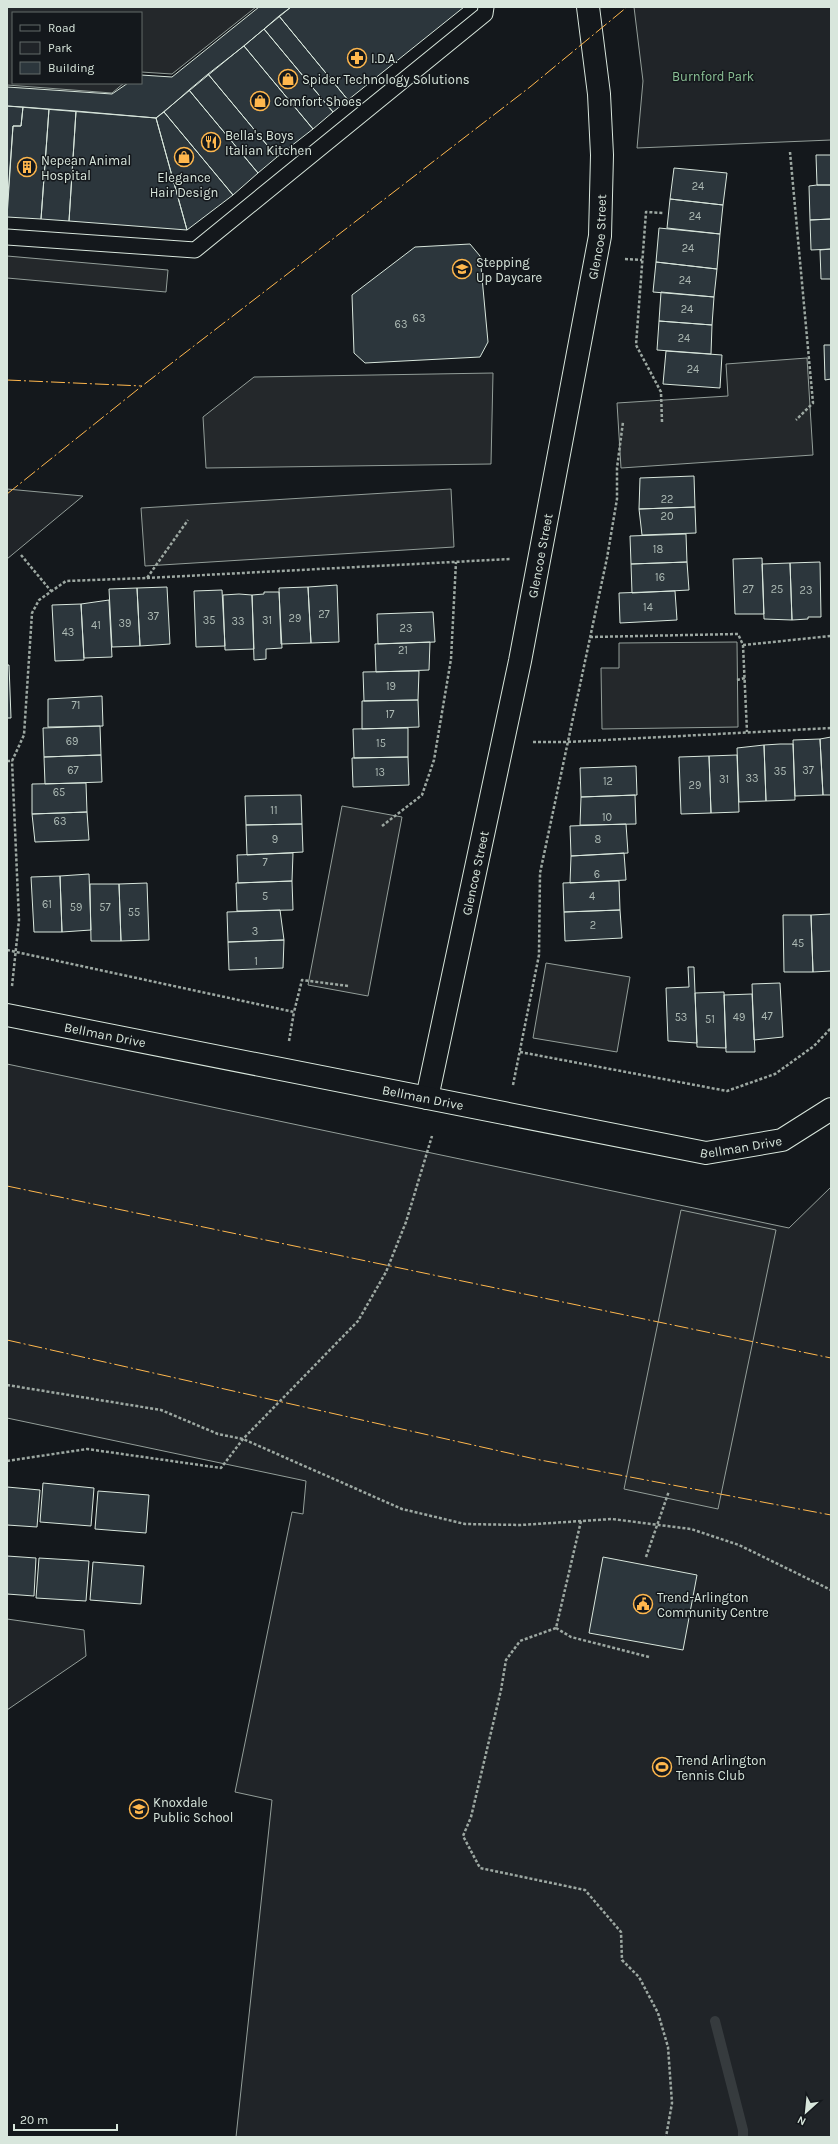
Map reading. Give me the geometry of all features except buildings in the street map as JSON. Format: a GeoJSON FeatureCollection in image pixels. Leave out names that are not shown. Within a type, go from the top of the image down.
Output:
{"type":"FeatureCollection","features":[{"type":"Feature","properties":{"kind":"street","name":"Glencoe Street"},"geometry":{"type":"LineString","coordinates":[[427,1098],[520,660],[600,236],[602,155],[599,94],[588,7]]}},
{"type":"Feature","properties":{"kind":"street","name":"Bellman Drive"},"geometry":{"type":"LineString","coordinates":[[8,1015],[706,1153],[782,1140],[831,1109]]}},
{"type":"Feature","properties":{"kind":"lane"},"geometry":{"type":"LineString","coordinates":[[7,237],[195,250],[485,14],[486,7]]}},
{"type":"Feature","properties":{"kind":"path"},"geometry":{"type":"LineString","coordinates":[[790,152],[813,403],[796,420]]}},
{"type":"Feature","properties":{"kind":"path"},"geometry":{"type":"LineString","coordinates":[[662,422],[660,392],[636,345],[646,212],[664,213]]}},
{"type":"Feature","properties":{"kind":"path"},"geometry":{"type":"LineString","coordinates":[[506,1113],[520,1052],[539,955],[540,873],[607,558],[616,499],[617,468],[623,422]]}},
{"type":"Feature","properties":{"kind":"path"},"geometry":{"type":"LineString","coordinates":[[147,578],[188,520]]}},
{"type":"Feature","properties":{"kind":"path"},"geometry":{"type":"LineString","coordinates":[[22,555],[51,591]]}},
{"type":"Feature","properties":{"kind":"path"},"geometry":{"type":"LineString","coordinates":[[8,1015],[19,920],[12,761],[24,735],[32,613],[39,600],[66,581],[515,559]]}},
{"type":"Feature","properties":{"kind":"path"},"geometry":{"type":"LineString","coordinates":[[382,826],[422,795],[434,760],[451,659],[456,562]]}},
{"type":"Feature","properties":{"kind":"path"},"geometry":{"type":"LineString","coordinates":[[590,637],[738,634],[743,645],[747,732]]}},
{"type":"Feature","properties":{"kind":"path"},"geometry":{"type":"LineString","coordinates":[[743,645],[831,636]]}},
{"type":"Feature","properties":{"kind":"path"},"geometry":{"type":"LineString","coordinates":[[737,680],[745,678]]}},
{"type":"Feature","properties":{"kind":"path"},"geometry":{"type":"LineString","coordinates":[[502,742],[568,742],[831,728]]}},
{"type":"Feature","properties":{"kind":"path"},"geometry":{"type":"LineString","coordinates":[[7,761],[12,761]]}},
{"type":"Feature","properties":{"kind":"path"},"geometry":{"type":"LineString","coordinates":[[7,950],[294,1012],[302,980],[348,986]]}},
{"type":"Feature","properties":{"kind":"path"},"geometry":{"type":"LineString","coordinates":[[520,1052],[727,1092],[775,1074],[814,1046],[831,1028]]}},
{"type":"Feature","properties":{"kind":"path"},"geometry":{"type":"LineString","coordinates":[[7,1462],[87,1449],[222,1468],[243,1439],[358,1321],[386,1272],[406,1222],[432,1136]]}},
{"type":"Feature","properties":{"kind":"path"},"geometry":{"type":"LineString","coordinates":[[7,1385],[161,1410],[218,1434],[243,1439],[402,1509],[465,1524],[521,1525],[612,1519],[690,1529],[739,1545],[831,1590]]}},
{"type":"Feature","properties":{"kind":"path"},"geometry":{"type":"LineString","coordinates":[[646,1557],[669,1491]]}},
{"type":"Feature","properties":{"kind":"path"},"geometry":{"type":"LineString","coordinates":[[556,1628],[581,1521]]}},
{"type":"Feature","properties":{"kind":"path"},"geometry":{"type":"LineString","coordinates":[[556,1628],[571,1637],[649,1656]]}},
{"type":"Feature","properties":{"kind":"path"},"geometry":{"type":"LineString","coordinates":[[556,1628],[520,1641],[506,1660],[501,1690],[472,1810],[463,1836],[480,1868],[585,1890],[621,1932],[622,1960],[639,1977],[658,2013],[668,2048],[672,2103],[666,2137]]}},
{"type":"Feature","properties":{"kind":"green space","name":"Burnford Park"},"geometry":{"type":"Polygon","coordinates":[[[634,7],[831,7],[831,140],[637,148],[643,81],[634,7]]]}},
{"type":"Feature","properties":{"kind":"green space"},"geometry":{"type":"Polygon","coordinates":[[[7,489],[83,496],[7,559],[7,489]]]}},
{"type":"Feature","properties":{"kind":"green space"},"geometry":{"type":"Polygon","coordinates":[[[7,1064],[789,1228],[831,1187],[831,2137],[236,2137],[272,1800],[235,1792],[292,1512],[303,1514],[306,1481],[7,1418],[7,1064]]]}},
{"type":"Feature","properties":{"kind":"green space"},"geometry":{"type":"Polygon","coordinates":[[[7,1619],[84,1630],[86,1656],[7,1710],[7,1619]]]}},
{"type":"Feature","properties":{"kind":"shaded area"},"geometry":{"type":"Polygon","coordinates":[[[7,7],[256,7],[172,74],[142,72],[142,12],[12,12],[12,84],[123,84],[112,93],[7,85],[7,7]]]}},
{"type":"Feature","properties":{"kind":"shaded area"},"geometry":{"type":"Polygon","coordinates":[[[7,256],[168,270],[166,292],[7,278],[7,256]]]}},
{"type":"Feature","properties":{"kind":"shaded area"},"geometry":{"type":"Polygon","coordinates":[[[807,358],[813,455],[621,468],[617,403],[728,396],[726,364],[807,358]]]}},
{"type":"Feature","properties":{"kind":"shaded area"},"geometry":{"type":"Polygon","coordinates":[[[493,373],[491,464],[206,468],[203,417],[254,377],[493,373]]]}},
{"type":"Feature","properties":{"kind":"shaded area"},"geometry":{"type":"Polygon","coordinates":[[[451,489],[454,547],[145,566],[141,508],[451,489]]]}},
{"type":"Feature","properties":{"kind":"shaded area"},"geometry":{"type":"Polygon","coordinates":[[[737,642],[738,727],[602,729],[601,668],[619,668],[619,643],[737,642]]]}},
{"type":"Feature","properties":{"kind":"shaded area"},"geometry":{"type":"Polygon","coordinates":[[[342,806],[402,817],[368,996],[308,985],[342,806]]]}},
{"type":"Feature","properties":{"kind":"shaded area"},"geometry":{"type":"Polygon","coordinates":[[[546,963],[630,977],[617,1052],[533,1038],[546,963]]]}},
{"type":"Feature","properties":{"kind":"shaded area"},"geometry":{"type":"Polygon","coordinates":[[[681,1210],[776,1230],[718,1509],[624,1489],[681,1210]]]}},
{"type":"Feature","properties":{"kind":"waterway"},"geometry":{"type":"LineString","coordinates":[[715,2021],[743,2130],[743,2137]]}},
{"type":"Feature","properties":{"kind":"power"},"geometry":{"type":"LineString","coordinates":[[7,494],[142,386],[530,87],[627,7]]}},
{"type":"Feature","properties":{"kind":"power"},"geometry":{"type":"LineString","coordinates":[[7,380],[142,386]]}},
{"type":"Feature","properties":{"kind":"power"},"geometry":{"type":"LineString","coordinates":[[7,1186],[831,1358]]}},
{"type":"Feature","properties":{"kind":"power"},"geometry":{"type":"LineString","coordinates":[[7,1340],[535,1459],[831,1515]]}},
{"type":"Feature","properties":{"kind":"place","name":"I.D.A."},"geometry":{"type":"Point","coordinates":[357,58]}},
{"type":"Feature","properties":{"kind":"place","name":"Spider Technology Solutions"},"geometry":{"type":"Point","coordinates":[288,79]}},
{"type":"Feature","properties":{"kind":"place","name":"Comfort Shoes"},"geometry":{"type":"Point","coordinates":[260,101]}},
{"type":"Feature","properties":{"kind":"place","name":"Bella's Boys Italian Kitchen"},"geometry":{"type":"Point","coordinates":[211,142]}},
{"type":"Feature","properties":{"kind":"place","name":"Elegance Hair Design"},"geometry":{"type":"Point","coordinates":[184,157]}},
{"type":"Feature","properties":{"kind":"place","name":"Nepean Animal Hospital"},"geometry":{"type":"Point","coordinates":[27,167]}},
{"type":"Feature","properties":{"kind":"place","name":"Stepping Up Daycare"},"geometry":{"type":"Point","coordinates":[462,269]}},
{"type":"Feature","properties":{"kind":"place","name":"Trend-Arlington Community Centre"},"geometry":{"type":"Point","coordinates":[643,1604]}},
{"type":"Feature","properties":{"kind":"place","name":"Trend Arlington Tennis Club"},"geometry":{"type":"Point","coordinates":[662,1767]}},
{"type":"Feature","properties":{"kind":"place","name":"Knoxdale Public School"},"geometry":{"type":"Point","coordinates":[139,1809]}}]}
